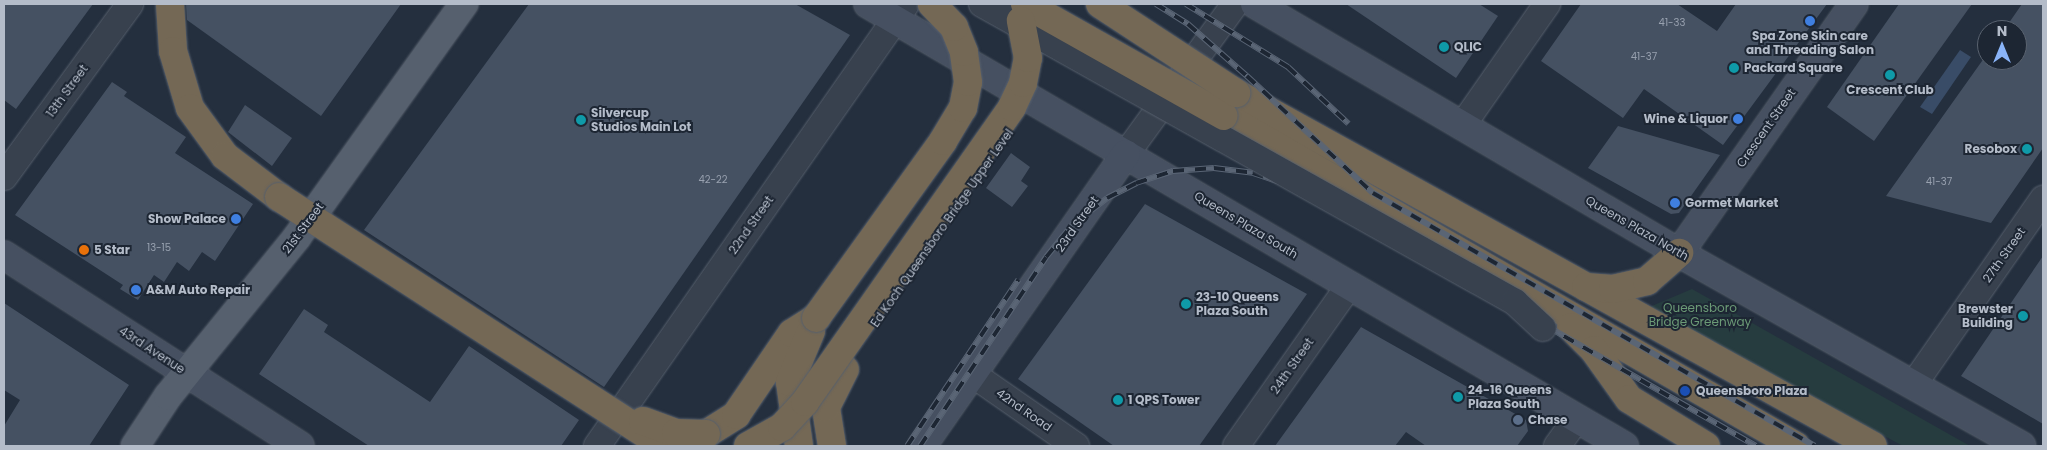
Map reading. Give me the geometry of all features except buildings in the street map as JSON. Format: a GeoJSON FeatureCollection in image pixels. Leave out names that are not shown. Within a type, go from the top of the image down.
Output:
{"type":"FeatureCollection","features":[{"type":"Feature","properties":{"kind":"highway"},"geometry":{"type":"LineString","coordinates":[[170,4],[173,51],[187,101],[208,137],[238,169],[664,446]]}},
{"type":"Feature","properties":{"kind":"highway"},"geometry":{"type":"LineString","coordinates":[[798,446],[790,382],[816,318],[943,141],[962,108],[968,82],[964,52],[954,27],[932,4]]}},
{"type":"Feature","properties":{"kind":"highway"},"geometry":{"type":"LineString","coordinates":[[748,446],[782,427],[800,408],[1018,96],[1028,46],[1011,4]]}},
{"type":"Feature","properties":{"kind":"highway"},"geometry":{"type":"LineString","coordinates":[[1025,4],[1225,114],[1796,446]]}},
{"type":"Feature","properties":{"kind":"highway","name":"Ed Koch Queensboro Bridge Upper Level"},"geometry":{"type":"LineString","coordinates":[[832,446],[825,418],[834,384],[1033,95],[1042,56],[1033,4]]}},
{"type":"Feature","properties":{"kind":"highway"},"geometry":{"type":"LineString","coordinates":[[1100,4],[1225,114],[1578,286],[1872,446]]}},
{"type":"Feature","properties":{"kind":"highway"},"geometry":{"type":"LineString","coordinates":[[319,207],[656,427],[706,434],[736,415],[792,333],[816,318]]}},
{"type":"Feature","properties":{"kind":"highway"},"geometry":{"type":"LineString","coordinates":[[1578,286],[1613,289],[1638,285],[1659,275],[1679,253]]}},
{"type":"Feature","properties":{"kind":"highway"},"geometry":{"type":"LineString","coordinates":[[1529,292],[1589,345],[1629,399],[1706,446]]}},
{"type":"Feature","properties":{"kind":"main road","name":"21st Street"},"geometry":{"type":"LineString","coordinates":[[135,446],[188,374],[319,207],[464,4]]}},
{"type":"Feature","properties":{"kind":"main road","name":"Queens Plaza South"},"geometry":{"type":"LineString","coordinates":[[868,4],[901,11],[1126,154],[1624,446]]}},
{"type":"Feature","properties":{"kind":"main road","name":"Queens Plaza North"},"geometry":{"type":"LineString","coordinates":[[1256,4],[1679,253],[2021,446]]}},
{"type":"Feature","properties":{"kind":"main road","name":"Crescent Street"},"geometry":{"type":"LineString","coordinates":[[1679,253],[1854,4]]}},
{"type":"Feature","properties":{"kind":"main road","name":"23rd Street"},"geometry":{"type":"LineString","coordinates":[[922,446],[971,373],[1126,154]]}},
{"type":"Feature","properties":{"kind":"main road","name":"43rd Avenue"},"geometry":{"type":"LineString","coordinates":[[4,255],[300,446]]}},
{"type":"Feature","properties":{"kind":"street","name":"13th Street"},"geometry":{"type":"LineString","coordinates":[[4,177],[130,4]]}},
{"type":"Feature","properties":{"kind":"street"},"geometry":{"type":"LineString","coordinates":[[982,4],[1225,114],[1515,302],[1543,328]]}},
{"type":"Feature","properties":{"kind":"street","name":"23rd Street"},"geometry":{"type":"LineString","coordinates":[[1126,154],[1235,4]]}},
{"type":"Feature","properties":{"kind":"street"},"geometry":{"type":"LineString","coordinates":[[1462,126],[1547,4]]}},
{"type":"Feature","properties":{"kind":"street","name":"22nd Street"},"geometry":{"type":"LineString","coordinates":[[596,446],[901,11]]}},
{"type":"Feature","properties":{"kind":"street","name":"27th Street"},"geometry":{"type":"LineString","coordinates":[[1914,384],[2043,199]]}},
{"type":"Feature","properties":{"kind":"street","name":"24th Street"},"geometry":{"type":"LineString","coordinates":[[1236,446],[1349,286]]}},
{"type":"Feature","properties":{"kind":"street","name":"42nd Road"},"geometry":{"type":"LineString","coordinates":[[971,373],[1076,446]]}},
{"type":"Feature","properties":{"kind":"street"},"geometry":{"type":"LineString","coordinates":[[1557,446],[1577,418]]}},
{"type":"Feature","properties":{"kind":"green space","name":"Queensboro Bridge Greenway"},"geometry":{"type":"Polygon","coordinates":[[[1692,289],[1970,446],[1903,446],[1647,308],[1692,289]]]}},
{"type":"Feature","properties":{"kind":"water"},"geometry":{"type":"Polygon","coordinates":[[[1960,50],[1971,57],[1932,114],[1920,107],[1960,50]]]}},
{"type":"Feature","properties":{"kind":"railway"},"geometry":{"type":"LineString","coordinates":[[1156,4],[1188,24],[1373,193],[1815,446]]}},
{"type":"Feature","properties":{"kind":"railway"},"geometry":{"type":"LineString","coordinates":[[1186,4],[1288,67],[1349,124]]}},
{"type":"Feature","properties":{"kind":"railway"},"geometry":{"type":"LineString","coordinates":[[920,446],[1046,257],[1072,225],[1107,198],[1136,183],[1173,171],[1214,168],[1253,173],[1316,194],[1756,446]]}},
{"type":"Feature","properties":{"kind":"railway"},"geometry":{"type":"LineString","coordinates":[[907,446],[1018,280]]}},
{"type":"Feature","properties":{"kind":"place","name":"Spa Zone Skin care and Threading Salon"},"geometry":{"type":"Point","coordinates":[1810,21]}},
{"type":"Feature","properties":{"kind":"place","name":"QLIC"},"geometry":{"type":"Point","coordinates":[1444,47]}},
{"type":"Feature","properties":{"kind":"place","name":"Packard Square"},"geometry":{"type":"Point","coordinates":[1734,68]}},
{"type":"Feature","properties":{"kind":"place","name":"Crescent Club"},"geometry":{"type":"Point","coordinates":[1890,75]}},
{"type":"Feature","properties":{"kind":"place","name":"Wine & Liquor"},"geometry":{"type":"Point","coordinates":[1738,119]}},
{"type":"Feature","properties":{"kind":"place","name":"Silvercup Studios Main Lot"},"geometry":{"type":"Point","coordinates":[581,120]}},
{"type":"Feature","properties":{"kind":"place","name":"Resobox"},"geometry":{"type":"Point","coordinates":[2027,149]}},
{"type":"Feature","properties":{"kind":"place","name":"Gormet Market"},"geometry":{"type":"Point","coordinates":[1675,203]}},
{"type":"Feature","properties":{"kind":"place","name":"Show Palace"},"geometry":{"type":"Point","coordinates":[236,219]}},
{"type":"Feature","properties":{"kind":"place","name":"5 Star"},"geometry":{"type":"Point","coordinates":[84,250]}},
{"type":"Feature","properties":{"kind":"place","name":"A&M Auto Repair"},"geometry":{"type":"Point","coordinates":[136,290]}},
{"type":"Feature","properties":{"kind":"place","name":"23-10 Queens Plaza South"},"geometry":{"type":"Point","coordinates":[1186,304]}},
{"type":"Feature","properties":{"kind":"place","name":"Brewster Building"},"geometry":{"type":"Point","coordinates":[2023,316]}},
{"type":"Feature","properties":{"kind":"place","name":"Queensboro Plaza"},"geometry":{"type":"Point","coordinates":[1685,391]}},
{"type":"Feature","properties":{"kind":"place","name":"24-16 Queens Plaza South"},"geometry":{"type":"Point","coordinates":[1458,397]}},
{"type":"Feature","properties":{"kind":"place","name":"1 QPS Tower"},"geometry":{"type":"Point","coordinates":[1118,400]}},
{"type":"Feature","properties":{"kind":"place","name":"Chase"},"geometry":{"type":"Point","coordinates":[1518,420]}}]}
